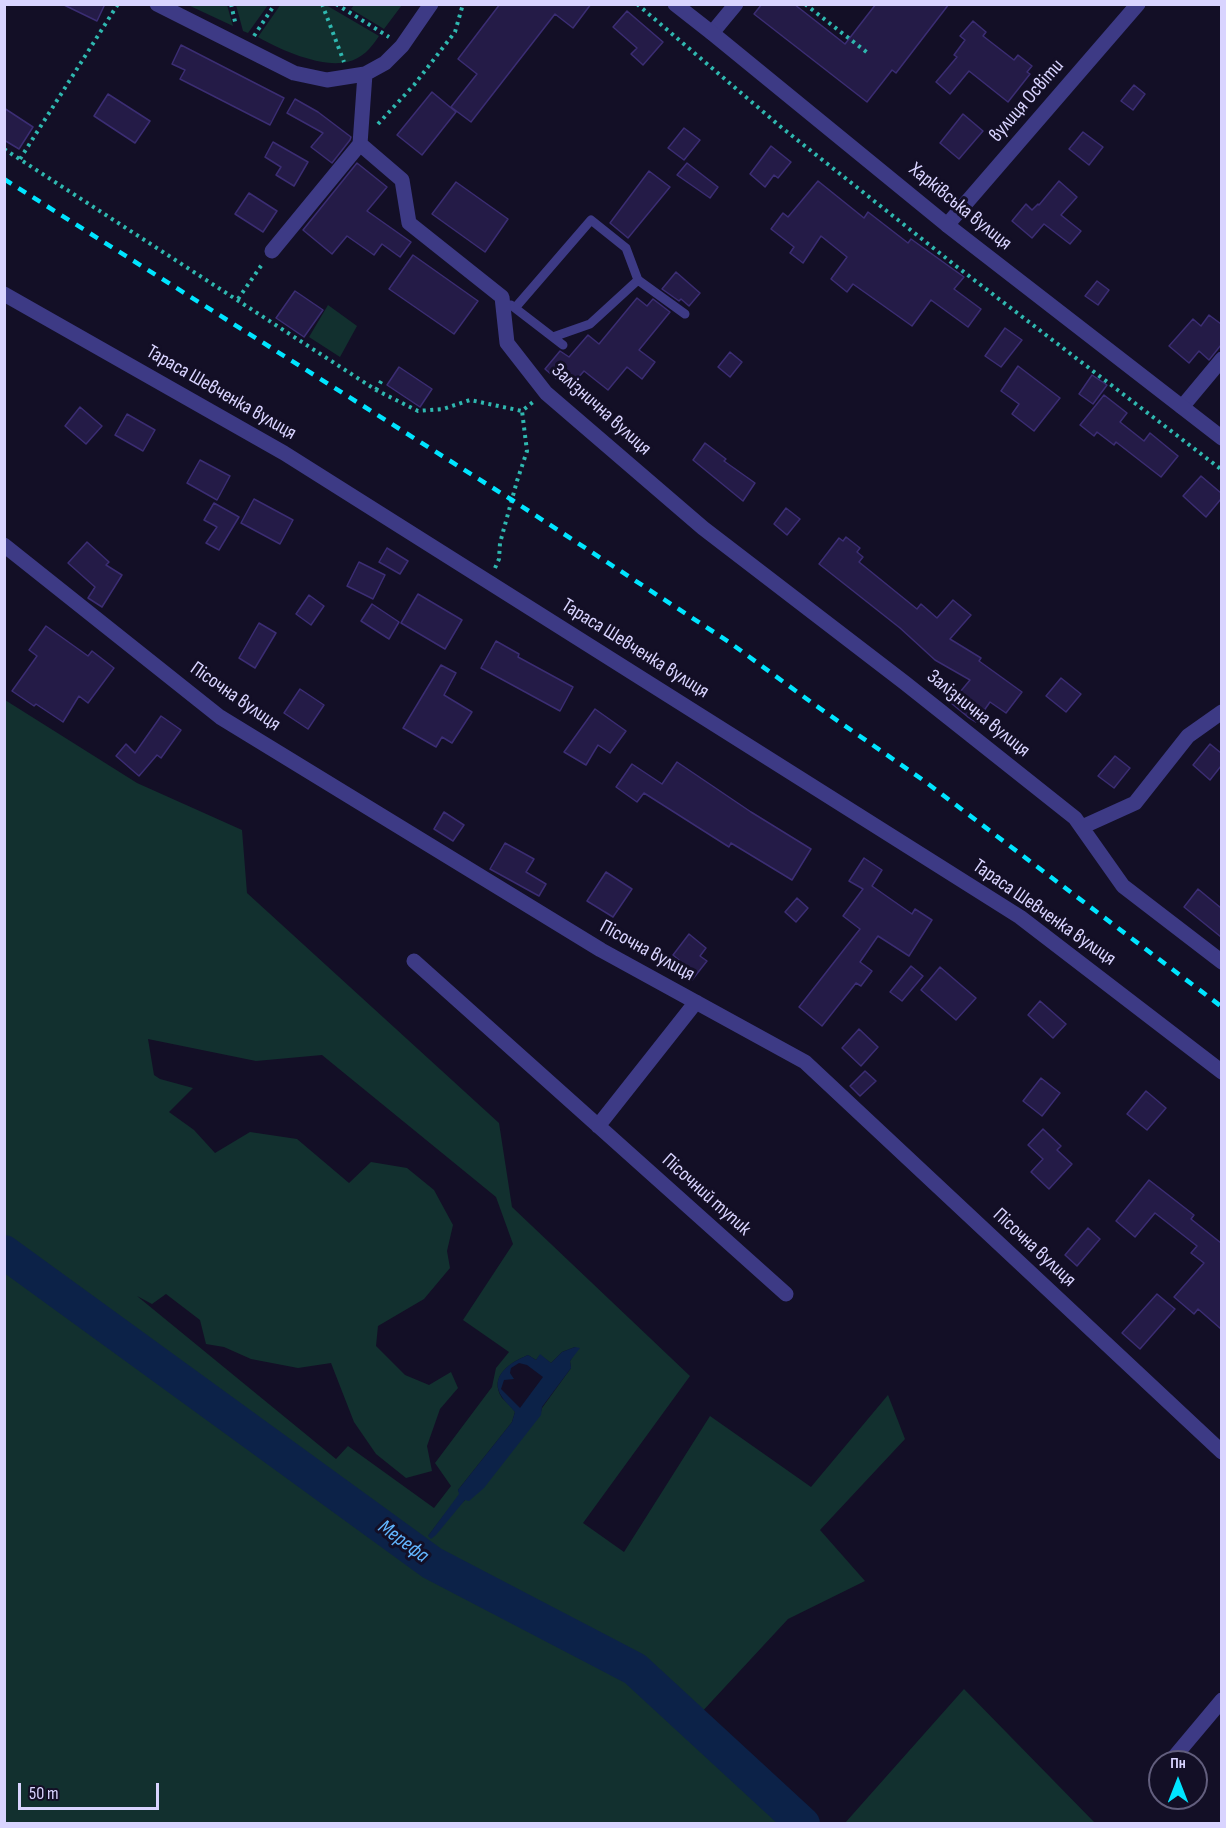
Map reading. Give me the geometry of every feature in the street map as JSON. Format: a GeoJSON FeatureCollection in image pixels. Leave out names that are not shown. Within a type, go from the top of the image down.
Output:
{"type":"FeatureCollection","features":[{"type":"Feature","properties":{"kind":"street"},"geometry":{"type":"LineString","coordinates":[[158,4],[294,72],[327,80],[357,76],[385,63],[402,45],[431,4]]}},
{"type":"Feature","properties":{"kind":"street","name":"Харківська вулиця"},"geometry":{"type":"LineString","coordinates":[[675,4],[947,225],[1221,438]]}},
{"type":"Feature","properties":{"kind":"street"},"geometry":{"type":"LineString","coordinates":[[712,33],[736,4]]}},
{"type":"Feature","properties":{"kind":"street","name":"вулиця Освіти"},"geometry":{"type":"LineString","coordinates":[[947,225],[1138,4]]}},
{"type":"Feature","properties":{"kind":"street"},"geometry":{"type":"LineString","coordinates":[[272,251],[360,144],[357,76]]}},
{"type":"Feature","properties":{"kind":"street"},"geometry":{"type":"LineString","coordinates":[[360,144],[402,180],[409,223],[502,297]]}},
{"type":"Feature","properties":{"kind":"street","name":"Тараса Шевченка вулиця"},"geometry":{"type":"LineString","coordinates":[[4,294],[284,453],[1020,916],[1221,1072]]}},
{"type":"Feature","properties":{"kind":"street","name":"Залізнична вулиця"},"geometry":{"type":"LineString","coordinates":[[502,297],[507,343],[546,393],[703,528],[905,682],[1075,818],[1123,886],[1221,962]]}},
{"type":"Feature","properties":{"kind":"street"},"geometry":{"type":"LineString","coordinates":[[1182,407],[1221,359]]}},
{"type":"Feature","properties":{"kind":"street","name":"Пісочна вулиця"},"geometry":{"type":"LineString","coordinates":[[4,545],[220,717],[601,950],[805,1062],[1221,1452]]}},
{"type":"Feature","properties":{"kind":"street"},"geometry":{"type":"LineString","coordinates":[[1082,827],[1135,803],[1188,736],[1221,711]]}},
{"type":"Feature","properties":{"kind":"street","name":"Пісочний тупик"},"geometry":{"type":"LineString","coordinates":[[414,962],[786,1294]]}},
{"type":"Feature","properties":{"kind":"street"},"geometry":{"type":"LineString","coordinates":[[598,1126],[696,1002]]}},
{"type":"Feature","properties":{"kind":"street"},"geometry":{"type":"LineString","coordinates":[[1180,1750],[1221,1700]]}},
{"type":"Feature","properties":{"kind":"lane"},"geometry":{"type":"LineString","coordinates":[[515,308],[591,220],[626,248],[638,279],[685,314]]}},
{"type":"Feature","properties":{"kind":"lane"},"geometry":{"type":"LineString","coordinates":[[552,337],[590,324],[638,279]]}},
{"type":"Feature","properties":{"kind":"lane"},"geometry":{"type":"LineString","coordinates":[[502,297],[563,345]]}},
{"type":"Feature","properties":{"kind":"path"},"geometry":{"type":"LineString","coordinates":[[20,159],[118,4]]}},
{"type":"Feature","properties":{"kind":"path"},"geometry":{"type":"LineString","coordinates":[[245,49],[275,4]]}},
{"type":"Feature","properties":{"kind":"path"},"geometry":{"type":"LineString","coordinates":[[322,4],[357,76]]}},
{"type":"Feature","properties":{"kind":"path"},"geometry":{"type":"LineString","coordinates":[[336,4],[402,45]]}},
{"type":"Feature","properties":{"kind":"path"},"geometry":{"type":"LineString","coordinates":[[360,144],[414,85],[455,32],[463,4]]}},
{"type":"Feature","properties":{"kind":"path"},"geometry":{"type":"LineString","coordinates":[[636,4],[790,134],[947,259],[1221,470]]}},
{"type":"Feature","properties":{"kind":"path"},"geometry":{"type":"LineString","coordinates":[[805,4],[869,54]]}},
{"type":"Feature","properties":{"kind":"path"},"geometry":{"type":"LineString","coordinates":[[4,149],[376,390],[418,411],[443,409],[470,400],[522,411],[546,393]]}},
{"type":"Feature","properties":{"kind":"path"},"geometry":{"type":"LineString","coordinates":[[238,299],[272,251]]}},
{"type":"Feature","properties":{"kind":"path"},"geometry":{"type":"LineString","coordinates":[[376,390],[383,378]]}},
{"type":"Feature","properties":{"kind":"path"},"geometry":{"type":"LineString","coordinates":[[489,582],[499,559],[500,543],[527,451],[522,411]]}},
{"type":"Feature","properties":{"kind":"green space"},"geometry":{"type":"Polygon","coordinates":[[[236,4],[268,5],[248,33],[243,31],[236,4]]]}},
{"type":"Feature","properties":{"kind":"green space"},"geometry":{"type":"Polygon","coordinates":[[[281,4],[326,5],[379,36],[366,52],[347,62],[326,62],[301,57],[258,37],[281,4]]]}},
{"type":"Feature","properties":{"kind":"green space"},"geometry":{"type":"Polygon","coordinates":[[[188,5],[227,5],[233,26],[188,5]]]}},
{"type":"Feature","properties":{"kind":"green space"},"geometry":{"type":"Polygon","coordinates":[[[354,5],[402,5],[384,29],[351,9],[354,5]]]}},
{"type":"Feature","properties":{"kind":"green space"},"geometry":{"type":"Polygon","coordinates":[[[328,305],[357,326],[340,357],[309,337],[328,305]]]}},
{"type":"Feature","properties":{"kind":"green space"},"geometry":{"type":"Polygon","coordinates":[[[5,700],[137,783],[242,830],[247,893],[499,1123],[512,1207],[690,1376],[583,1523],[624,1552],[710,1416],[811,1487],[888,1395],[905,1439],[820,1530],[865,1581],[788,1619],[699,1715],[772,1777],[819,1823],[5,1823],[5,700]],[[148,1039],[154,1075],[160,1079],[193,1088],[169,1112],[194,1130],[215,1153],[250,1132],[297,1139],[349,1183],[371,1162],[407,1168],[434,1190],[453,1225],[447,1251],[450,1268],[424,1299],[378,1326],[376,1346],[405,1375],[429,1385],[451,1372],[458,1388],[440,1409],[427,1446],[432,1471],[406,1478],[376,1454],[354,1422],[331,1363],[298,1368],[251,1359],[224,1347],[206,1344],[200,1320],[166,1294],[152,1304],[137,1296],[336,1459],[348,1446],[434,1508],[451,1486],[435,1463],[492,1387],[496,1368],[509,1352],[463,1320],[513,1244],[496,1197],[322,1055],[256,1061],[148,1039]],[[575,1347],[562,1352],[551,1363],[540,1355],[536,1360],[528,1355],[503,1371],[498,1390],[515,1412],[512,1422],[458,1490],[460,1494],[428,1536],[465,1500],[540,1415],[542,1408],[571,1368],[570,1361],[577,1350],[575,1347]]]}},
{"type":"Feature","properties":{"kind":"green space"},"geometry":{"type":"Polygon","coordinates":[[[964,1689],[1095,1823],[845,1823],[964,1689]]]}},
{"type":"Feature","properties":{"kind":"water"},"geometry":{"type":"Polygon","coordinates":[[[575,1347],[580,1348],[570,1361],[571,1368],[542,1407],[541,1415],[484,1488],[469,1501],[465,1500],[431,1539],[428,1536],[459,1494],[458,1490],[512,1422],[515,1412],[503,1399],[498,1389],[503,1371],[528,1355],[536,1360],[540,1354],[551,1363],[562,1352],[575,1347]],[[519,1363],[511,1368],[510,1373],[514,1379],[504,1380],[501,1389],[520,1408],[543,1377],[527,1365],[519,1363]]]}},
{"type":"Feature","properties":{"kind":"building"},"geometry":{"type":"Polygon","coordinates":[[[62,4],[105,4],[97,21],[62,4]]]}},
{"type":"Feature","properties":{"kind":"building"},"geometry":{"type":"Polygon","coordinates":[[[500,4],[591,4],[573,28],[555,14],[471,122],[451,107],[477,74],[458,59],[500,4]]]}},
{"type":"Feature","properties":{"kind":"building"},"geometry":{"type":"Polygon","coordinates":[[[762,4],[794,4],[845,44],[876,4],[949,4],[896,73],[892,70],[867,102],[754,14],[762,4]]]}},
{"type":"Feature","properties":{"kind":"building"},"geometry":{"type":"Polygon","coordinates":[[[627,11],[663,42],[643,65],[631,54],[637,48],[613,27],[627,11]]]}},
{"type":"Feature","properties":{"kind":"building"},"geometry":{"type":"Polygon","coordinates":[[[973,21],[986,32],[983,36],[1014,60],[1018,55],[1032,66],[1027,72],[1030,74],[1008,102],[969,71],[950,94],[936,82],[957,57],[954,55],[965,40],[960,36],[973,21]]]}},
{"type":"Feature","properties":{"kind":"building"},"geometry":{"type":"Polygon","coordinates":[[[181,45],[284,98],[270,125],[180,79],[185,70],[172,64],[181,45]]]}},
{"type":"Feature","properties":{"kind":"building"},"geometry":{"type":"Polygon","coordinates":[[[1134,85],[1145,94],[1133,110],[1121,101],[1134,85]]]}},
{"type":"Feature","properties":{"kind":"building"},"geometry":{"type":"Polygon","coordinates":[[[432,92],[456,112],[422,155],[397,135],[432,92]]]}},
{"type":"Feature","properties":{"kind":"building"},"geometry":{"type":"Polygon","coordinates":[[[108,94],[150,121],[135,143],[94,116],[108,94]]]}},
{"type":"Feature","properties":{"kind":"building"},"geometry":{"type":"Polygon","coordinates":[[[295,99],[318,112],[351,137],[332,163],[311,147],[323,133],[287,113],[295,99]]]}},
{"type":"Feature","properties":{"kind":"building"},"geometry":{"type":"Polygon","coordinates":[[[4,108],[33,127],[19,149],[4,140],[4,108]]]}},
{"type":"Feature","properties":{"kind":"building"},"geometry":{"type":"Polygon","coordinates":[[[963,114],[983,131],[959,159],[940,143],[963,114]]]}},
{"type":"Feature","properties":{"kind":"building"},"geometry":{"type":"Polygon","coordinates":[[[684,128],[700,140],[684,160],[668,148],[684,128]]]}},
{"type":"Feature","properties":{"kind":"building"},"geometry":{"type":"Polygon","coordinates":[[[1083,132],[1103,147],[1089,165],[1069,149],[1083,132]]]}},
{"type":"Feature","properties":{"kind":"building"},"geometry":{"type":"Polygon","coordinates":[[[273,142],[308,162],[294,186],[276,175],[281,167],[265,157],[273,142]]]}},
{"type":"Feature","properties":{"kind":"building"},"geometry":{"type":"Polygon","coordinates":[[[771,146],[791,162],[778,178],[774,175],[765,187],[750,174],[771,146]]]}},
{"type":"Feature","properties":{"kind":"building"},"geometry":{"type":"Polygon","coordinates":[[[357,163],[387,187],[367,211],[411,242],[400,257],[382,244],[374,255],[347,236],[332,254],[303,230],[357,163]]]}},
{"type":"Feature","properties":{"kind":"building"},"geometry":{"type":"Polygon","coordinates":[[[687,163],[718,187],[710,198],[677,175],[687,163]]]}},
{"type":"Feature","properties":{"kind":"building"},"geometry":{"type":"Polygon","coordinates":[[[649,171],[670,187],[628,238],[610,223],[649,171]]]}},
{"type":"Feature","properties":{"kind":"building"},"geometry":{"type":"Polygon","coordinates":[[[818,181],[864,218],[868,212],[908,243],[911,239],[964,277],[954,289],[981,309],[968,327],[931,300],[912,326],[853,284],[847,292],[831,279],[847,257],[821,236],[803,263],[790,253],[794,247],[771,229],[783,213],[788,217],[818,181]]]}},
{"type":"Feature","properties":{"kind":"building"},"geometry":{"type":"Polygon","coordinates":[[[1059,181],[1077,197],[1061,215],[1081,231],[1070,244],[1044,224],[1032,238],[1012,221],[1026,204],[1032,210],[1039,205],[1059,181]]]}},
{"type":"Feature","properties":{"kind":"building"},"geometry":{"type":"Polygon","coordinates":[[[456,182],[508,219],[485,252],[432,214],[456,182]]]}},
{"type":"Feature","properties":{"kind":"building"},"geometry":{"type":"Polygon","coordinates":[[[249,193],[277,211],[263,232],[235,214],[249,193]]]}},
{"type":"Feature","properties":{"kind":"building"},"geometry":{"type":"Polygon","coordinates":[[[413,255],[478,301],[454,334],[389,289],[413,255]]]}},
{"type":"Feature","properties":{"kind":"building"},"geometry":{"type":"Polygon","coordinates":[[[676,272],[700,293],[689,306],[662,289],[676,272]]]}},
{"type":"Feature","properties":{"kind":"building"},"geometry":{"type":"Polygon","coordinates":[[[1097,281],[1109,290],[1098,305],[1085,296],[1097,281]]]}},
{"type":"Feature","properties":{"kind":"building"},"geometry":{"type":"Polygon","coordinates":[[[295,291],[323,310],[304,337],[276,318],[295,291]]]}},
{"type":"Feature","properties":{"kind":"building"},"geometry":{"type":"Polygon","coordinates":[[[637,298],[647,306],[653,299],[670,312],[639,350],[655,362],[642,379],[627,367],[608,390],[584,371],[568,389],[545,369],[560,351],[569,357],[588,335],[599,344],[637,298]]]}},
{"type":"Feature","properties":{"kind":"building"},"geometry":{"type":"Polygon","coordinates":[[[1209,315],[1221,324],[1221,345],[1209,360],[1199,351],[1189,363],[1169,346],[1193,319],[1201,326],[1209,315]]]}},
{"type":"Feature","properties":{"kind":"building"},"geometry":{"type":"Polygon","coordinates":[[[1005,328],[1022,340],[1001,367],[985,356],[1005,328]]]}},
{"type":"Feature","properties":{"kind":"building"},"geometry":{"type":"Polygon","coordinates":[[[730,352],[742,362],[730,377],[718,367],[730,352]]]}},
{"type":"Feature","properties":{"kind":"building"},"geometry":{"type":"Polygon","coordinates":[[[1018,366],[1060,398],[1034,431],[1012,414],[1019,404],[1001,391],[1018,366]]]}},
{"type":"Feature","properties":{"kind":"building"},"geometry":{"type":"Polygon","coordinates":[[[399,367],[432,389],[420,407],[387,385],[399,367]]]}},
{"type":"Feature","properties":{"kind":"building"},"geometry":{"type":"Polygon","coordinates":[[[1092,375],[1107,385],[1093,404],[1079,394],[1092,375]]]}},
{"type":"Feature","properties":{"kind":"building"},"geometry":{"type":"Polygon","coordinates":[[[1104,395],[1127,413],[1120,422],[1144,441],[1150,433],[1178,456],[1161,477],[1116,442],[1114,445],[1097,432],[1094,436],[1080,425],[1104,395]]]}},
{"type":"Feature","properties":{"kind":"building"},"geometry":{"type":"Polygon","coordinates":[[[80,407],[102,426],[86,444],[65,426],[80,407]]]}},
{"type":"Feature","properties":{"kind":"building"},"geometry":{"type":"Polygon","coordinates":[[[127,414],[155,430],[143,451],[115,435],[127,414]]]}},
{"type":"Feature","properties":{"kind":"building"},"geometry":{"type":"Polygon","coordinates":[[[705,443],[726,459],[724,461],[755,483],[743,501],[693,460],[705,443]]]}},
{"type":"Feature","properties":{"kind":"building"},"geometry":{"type":"Polygon","coordinates":[[[200,460],[230,476],[217,500],[187,483],[200,460]]]}},
{"type":"Feature","properties":{"kind":"building"},"geometry":{"type":"Polygon","coordinates":[[[1201,476],[1221,493],[1221,499],[1206,517],[1183,496],[1201,476]]]}},
{"type":"Feature","properties":{"kind":"building"},"geometry":{"type":"Polygon","coordinates":[[[254,499],[293,520],[280,544],[241,523],[254,499]]]}},
{"type":"Feature","properties":{"kind":"building"},"geometry":{"type":"Polygon","coordinates":[[[214,503],[239,517],[219,550],[206,543],[217,527],[204,520],[214,503]]]}},
{"type":"Feature","properties":{"kind":"building"},"geometry":{"type":"Polygon","coordinates":[[[786,508],[800,519],[787,535],[774,524],[786,508]]]}},
{"type":"Feature","properties":{"kind":"building"},"geometry":{"type":"Polygon","coordinates":[[[846,537],[860,548],[857,552],[863,557],[859,562],[917,609],[921,604],[937,618],[953,600],[971,615],[950,639],[981,658],[979,661],[1022,692],[1006,713],[990,702],[976,722],[968,717],[951,703],[970,680],[935,660],[900,628],[819,564],[839,538],[843,541],[846,537]]]}},
{"type":"Feature","properties":{"kind":"building"},"geometry":{"type":"Polygon","coordinates":[[[87,542],[109,562],[106,565],[122,575],[102,607],[88,598],[95,587],[68,563],[87,542]]]}},
{"type":"Feature","properties":{"kind":"building"},"geometry":{"type":"Polygon","coordinates":[[[387,548],[408,561],[400,574],[379,562],[387,548]]]}},
{"type":"Feature","properties":{"kind":"building"},"geometry":{"type":"Polygon","coordinates":[[[359,562],[385,575],[373,599],[347,586],[359,562]]]}},
{"type":"Feature","properties":{"kind":"building"},"geometry":{"type":"Polygon","coordinates":[[[418,594],[462,620],[445,649],[401,623],[418,594]]]}},
{"type":"Feature","properties":{"kind":"building"},"geometry":{"type":"Polygon","coordinates":[[[309,595],[324,606],[311,625],[296,614],[309,595]]]}},
{"type":"Feature","properties":{"kind":"building"},"geometry":{"type":"Polygon","coordinates":[[[372,604],[399,622],[389,639],[361,621],[372,604]]]}},
{"type":"Feature","properties":{"kind":"building"},"geometry":{"type":"Polygon","coordinates":[[[259,623],[276,633],[255,668],[239,658],[259,623]]]}},
{"type":"Feature","properties":{"kind":"building"},"geometry":{"type":"Polygon","coordinates":[[[46,626],[88,656],[92,651],[114,668],[88,703],[79,696],[63,722],[12,691],[37,656],[29,650],[46,626]]]}},
{"type":"Feature","properties":{"kind":"building"},"geometry":{"type":"Polygon","coordinates":[[[496,641],[519,654],[518,657],[573,687],[560,711],[481,668],[496,641]]]}},
{"type":"Feature","properties":{"kind":"building"},"geometry":{"type":"Polygon","coordinates":[[[441,665],[456,673],[444,695],[472,712],[452,743],[442,737],[436,747],[403,728],[441,665]]]}},
{"type":"Feature","properties":{"kind":"building"},"geometry":{"type":"Polygon","coordinates":[[[1061,678],[1081,694],[1066,712],[1046,696],[1061,678]]]}},
{"type":"Feature","properties":{"kind":"building"},"geometry":{"type":"Polygon","coordinates":[[[300,689],[324,705],[308,729],[284,713],[300,689]]]}},
{"type":"Feature","properties":{"kind":"building"},"geometry":{"type":"Polygon","coordinates":[[[595,709],[626,731],[610,753],[598,745],[586,765],[564,752],[595,709]]]}},
{"type":"Feature","properties":{"kind":"building"},"geometry":{"type":"Polygon","coordinates":[[[161,716],[181,730],[161,758],[157,755],[139,776],[116,756],[126,744],[135,753],[161,716]]]}},
{"type":"Feature","properties":{"kind":"building"},"geometry":{"type":"Polygon","coordinates":[[[1210,744],[1221,753],[1221,766],[1210,780],[1193,765],[1210,744]]]}},
{"type":"Feature","properties":{"kind":"building"},"geometry":{"type":"Polygon","coordinates":[[[1115,756],[1130,768],[1114,788],[1098,776],[1115,756]]]}},
{"type":"Feature","properties":{"kind":"building"},"geometry":{"type":"Polygon","coordinates":[[[677,762],[811,849],[792,880],[731,843],[729,847],[644,793],[637,802],[616,787],[632,764],[662,784],[677,762]]]}},
{"type":"Feature","properties":{"kind":"building"},"geometry":{"type":"Polygon","coordinates":[[[444,812],[464,825],[453,841],[434,829],[444,812]]]}},
{"type":"Feature","properties":{"kind":"building"},"geometry":{"type":"Polygon","coordinates":[[[505,843],[534,859],[526,872],[546,884],[539,896],[490,869],[505,843]]]}},
{"type":"Feature","properties":{"kind":"building"},"geometry":{"type":"Polygon","coordinates":[[[864,858],[882,870],[872,886],[912,914],[915,909],[932,920],[909,956],[878,936],[860,962],[872,971],[861,986],[856,983],[822,1026],[799,1007],[860,929],[843,916],[863,889],[849,881],[864,858]]]}},
{"type":"Feature","properties":{"kind":"building"},"geometry":{"type":"Polygon","coordinates":[[[606,872],[632,889],[613,917],[587,901],[606,872]]]}},
{"type":"Feature","properties":{"kind":"building"},"geometry":{"type":"Polygon","coordinates":[[[1198,889],[1221,908],[1221,937],[1184,907],[1198,889]]]}},
{"type":"Feature","properties":{"kind":"building"},"geometry":{"type":"Polygon","coordinates":[[[797,898],[808,908],[796,922],[785,912],[797,898]]]}},
{"type":"Feature","properties":{"kind":"building"},"geometry":{"type":"Polygon","coordinates":[[[689,934],[706,948],[700,956],[707,961],[692,980],[674,966],[679,960],[673,955],[689,934]]]}},
{"type":"Feature","properties":{"kind":"building"},"geometry":{"type":"Polygon","coordinates":[[[911,966],[923,976],[902,1001],[890,992],[911,966]]]}},
{"type":"Feature","properties":{"kind":"building"},"geometry":{"type":"Polygon","coordinates":[[[940,967],[976,998],[956,1020],[921,990],[940,967]]]}},
{"type":"Feature","properties":{"kind":"building"},"geometry":{"type":"Polygon","coordinates":[[[1040,1001],[1066,1024],[1053,1038],[1028,1015],[1040,1001]]]}},
{"type":"Feature","properties":{"kind":"building"},"geometry":{"type":"Polygon","coordinates":[[[859,1029],[878,1047],[861,1066],[842,1048],[859,1029]]]}},
{"type":"Feature","properties":{"kind":"building"},"geometry":{"type":"Polygon","coordinates":[[[865,1071],[876,1081],[860,1096],[850,1086],[865,1071]]]}},
{"type":"Feature","properties":{"kind":"building"},"geometry":{"type":"Polygon","coordinates":[[[1041,1078],[1060,1093],[1042,1116],[1023,1101],[1041,1078]]]}},
{"type":"Feature","properties":{"kind":"building"},"geometry":{"type":"Polygon","coordinates":[[[1146,1091],[1166,1108],[1147,1130],[1127,1114],[1146,1091]]]}},
{"type":"Feature","properties":{"kind":"building"},"geometry":{"type":"Polygon","coordinates":[[[1043,1129],[1061,1146],[1057,1150],[1072,1164],[1049,1189],[1031,1172],[1043,1159],[1028,1145],[1043,1129]]]}},
{"type":"Feature","properties":{"kind":"building"},"geometry":{"type":"Polygon","coordinates":[[[1149,1180],[1194,1215],[1191,1219],[1221,1243],[1221,1329],[1198,1309],[1194,1314],[1174,1297],[1204,1263],[1191,1253],[1197,1246],[1155,1213],[1135,1237],[1116,1221],[1149,1180]]]}},
{"type":"Feature","properties":{"kind":"building"},"geometry":{"type":"Polygon","coordinates":[[[1088,1228],[1100,1239],[1077,1266],[1065,1255],[1088,1228]]]}},
{"type":"Feature","properties":{"kind":"building"},"geometry":{"type":"Polygon","coordinates":[[[1157,1294],[1175,1309],[1140,1349],[1122,1333],[1157,1294]]]}},
{"type":"Feature","properties":{"kind":"waterway","name":"Мерефа"},"geometry":{"type":"LineString","coordinates":[[4,1252],[432,1563],[635,1669],[803,1824]]}},
{"type":"Feature","properties":{"kind":"railway"},"geometry":{"type":"LineString","coordinates":[[4,179],[512,500],[729,642],[923,780],[1222,1007]]}}]}
